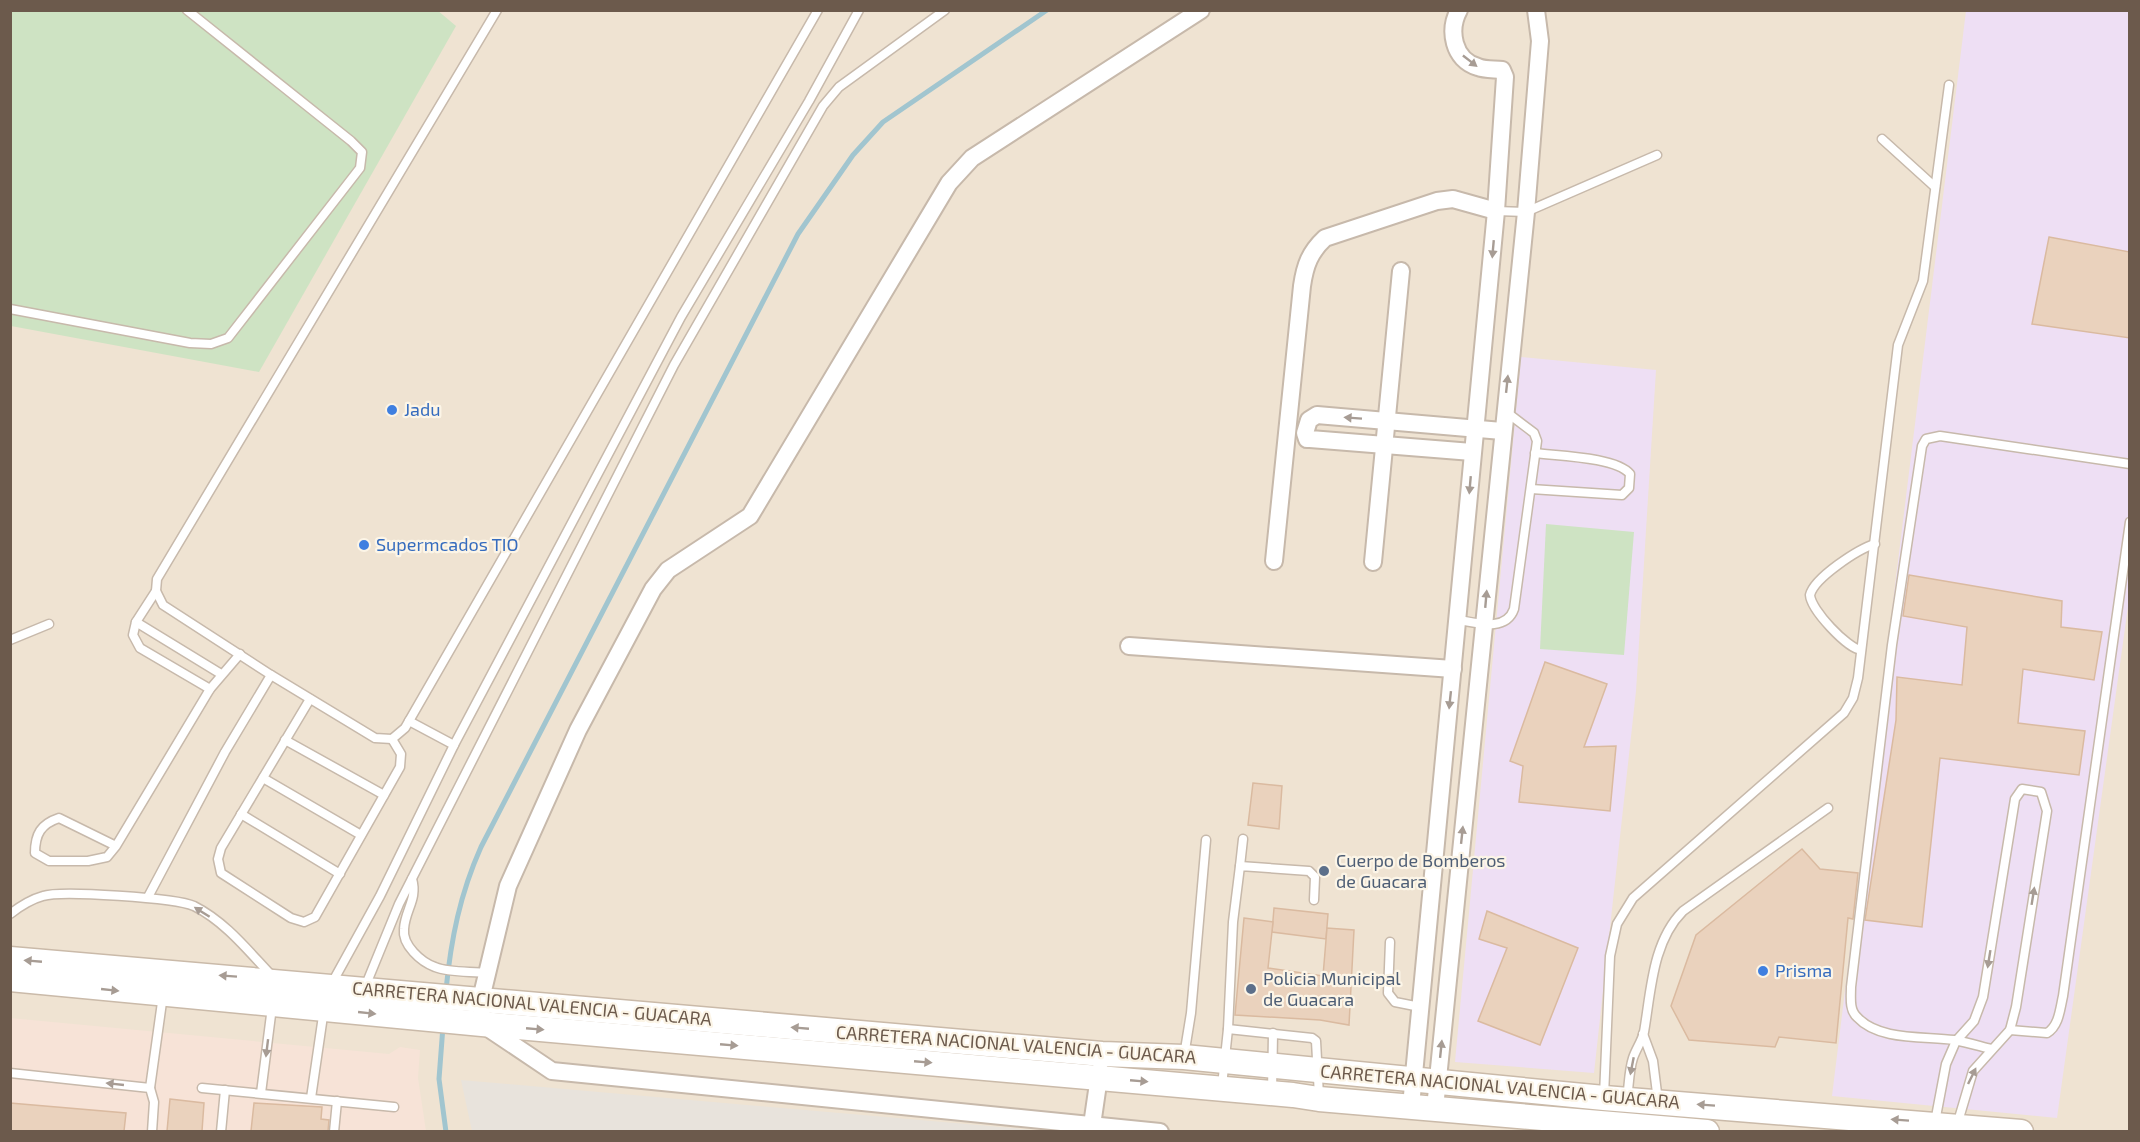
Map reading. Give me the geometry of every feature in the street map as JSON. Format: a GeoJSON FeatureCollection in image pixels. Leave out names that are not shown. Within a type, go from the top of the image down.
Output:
{"type":"FeatureCollection","features":[{"type":"Feature","properties":{"kind":"main road","name":"CARRETERA NACIONAL VALENCIA - GUACARA"},"geometry":{"type":"LineString","coordinates":[[10,959],[275,980],[327,997],[430,1019],[456,1022],[1435,1108],[1577,1126],[1707,1131]]}},
{"type":"Feature","properties":{"kind":"main road","name":"CARRETERA NACIONAL VALENCIA - GUACARA"},"geometry":{"type":"LineString","coordinates":[[10,979],[272,1004],[327,997],[364,989],[1102,1054],[1184,1057],[1319,1072],[1946,1128],[2021,1131]]}},
{"type":"Feature","properties":{"kind":"street"},"geometry":{"type":"LineString","coordinates":[[1161,1131],[1092,1128],[552,1071],[482,1024],[470,998],[487,973],[508,886],[578,730],[660,578],[750,516],[949,183],[972,158],[1201,10]]}},
{"type":"Feature","properties":{"kind":"street"},"geometry":{"type":"LineString","coordinates":[[1411,1106],[1459,620],[1472,452],[1496,211],[1505,72],[1477,67],[1465,60],[1455,47],[1453,21],[1459,10]]}},
{"type":"Feature","properties":{"kind":"street"},"geometry":{"type":"LineString","coordinates":[[1435,1108],[1504,410],[1526,212],[1540,41],[1536,10]]}},
{"type":"Feature","properties":{"kind":"street"},"geometry":{"type":"LineString","coordinates":[[1274,561],[1302,286],[1305,265],[1314,249],[1325,238],[1446,199],[1496,211]]}},
{"type":"Feature","properties":{"kind":"street"},"geometry":{"type":"LineString","coordinates":[[1373,562],[1401,271]]}},
{"type":"Feature","properties":{"kind":"street"},"geometry":{"type":"LineString","coordinates":[[1472,452],[1307,439],[1305,433],[1309,420],[1317,415],[1502,431]]}},
{"type":"Feature","properties":{"kind":"street"},"geometry":{"type":"LineString","coordinates":[[1129,645],[1453,669]]}},
{"type":"Feature","properties":{"kind":"street"},"geometry":{"type":"LineString","coordinates":[[1092,1128],[1102,1054]]}},
{"type":"Feature","properties":{"kind":"lane"},"geometry":{"type":"LineString","coordinates":[[10,309],[190,343],[211,344],[228,338],[360,168],[362,152],[357,146],[188,10]]}},
{"type":"Feature","properties":{"kind":"lane"},"geometry":{"type":"LineString","coordinates":[[210,689],[140,648],[133,635],[136,622],[156,591],[157,579],[164,567],[497,10]]}},
{"type":"Feature","properties":{"kind":"lane"},"geometry":{"type":"LineString","coordinates":[[392,739],[409,720],[818,10]]}},
{"type":"Feature","properties":{"kind":"lane"},"geometry":{"type":"LineString","coordinates":[[311,1098],[327,997],[380,896],[454,745],[681,317],[809,101],[859,10]]}},
{"type":"Feature","properties":{"kind":"lane"},"geometry":{"type":"LineString","coordinates":[[364,989],[412,879],[674,365],[823,106],[839,87],[945,10]]}},
{"type":"Feature","properties":{"kind":"lane"},"geometry":{"type":"LineString","coordinates":[[1616,1098],[1603,1068],[1610,956],[1622,912],[1633,898],[1844,713],[1856,688],[1898,345],[1905,323],[1921,290],[1949,85]]}},
{"type":"Feature","properties":{"kind":"lane"},"geometry":{"type":"LineString","coordinates":[[1882,139],[1935,187]]}},
{"type":"Feature","properties":{"kind":"lane"},"geometry":{"type":"LineString","coordinates":[[1496,211],[1526,212],[1657,155]]}},
{"type":"Feature","properties":{"kind":"lane"},"geometry":{"type":"LineString","coordinates":[[1459,620],[1484,624],[1504,623],[1511,618],[1537,441],[1534,433],[1504,410]]}},
{"type":"Feature","properties":{"kind":"lane"},"geometry":{"type":"LineString","coordinates":[[1990,1049],[1956,1041],[1909,1036],[1871,1028],[1855,1016],[1851,1007],[1851,987],[1892,645],[1922,446],[1926,439],[1940,436],[2130,464]]}},
{"type":"Feature","properties":{"kind":"lane"},"geometry":{"type":"LineString","coordinates":[[1531,489],[1622,495],[1629,488],[1630,474],[1625,467],[1607,462],[1535,453]]}},
{"type":"Feature","properties":{"kind":"lane"},"geometry":{"type":"LineString","coordinates":[[2010,1030],[2047,1033],[2056,1026],[2063,996],[2130,522]]}},
{"type":"Feature","properties":{"kind":"lane"},"geometry":{"type":"LineString","coordinates":[[1862,650],[1847,644],[1813,605],[1810,596],[1814,586],[1852,554],[1875,544]]}},
{"type":"Feature","properties":{"kind":"lane"},"geometry":{"type":"LineString","coordinates":[[156,591],[163,605],[178,616],[271,675],[375,738],[392,739]]}},
{"type":"Feature","properties":{"kind":"lane"},"geometry":{"type":"LineString","coordinates":[[136,622],[221,674]]}},
{"type":"Feature","properties":{"kind":"lane"},"geometry":{"type":"LineString","coordinates":[[10,640],[49,624]]}},
{"type":"Feature","properties":{"kind":"lane"},"geometry":{"type":"LineString","coordinates":[[116,846],[59,818],[46,823],[35,838],[35,853],[50,861],[88,861],[107,857],[116,846],[210,689],[240,654]]}},
{"type":"Feature","properties":{"kind":"lane"},"geometry":{"type":"LineString","coordinates":[[148,897],[225,752],[271,675]]}},
{"type":"Feature","properties":{"kind":"lane"},"geometry":{"type":"LineString","coordinates":[[310,699],[221,848],[218,859],[221,873],[291,918],[304,921],[315,918],[340,874],[400,767],[401,754],[392,739]]}},
{"type":"Feature","properties":{"kind":"lane"},"geometry":{"type":"LineString","coordinates":[[409,720],[454,745]]}},
{"type":"Feature","properties":{"kind":"lane"},"geometry":{"type":"LineString","coordinates":[[285,740],[384,795]]}},
{"type":"Feature","properties":{"kind":"lane"},"geometry":{"type":"LineString","coordinates":[[262,778],[362,835]]}},
{"type":"Feature","properties":{"kind":"lane"},"geometry":{"type":"LineString","coordinates":[[2022,789],[2041,792],[2046,800],[2047,811],[2016,1007],[2010,1030],[1990,1049],[1973,1071],[1946,1128],[1946,1064],[1956,1041],[1974,1021],[1983,997],[2014,799],[2022,789]]}},
{"type":"Feature","properties":{"kind":"lane"},"geometry":{"type":"LineString","coordinates":[[1616,1098],[1644,1034],[1646,1007],[1661,944],[1676,918],[1828,808]]}},
{"type":"Feature","properties":{"kind":"lane"},"geometry":{"type":"LineString","coordinates":[[241,814],[340,874]]}},
{"type":"Feature","properties":{"kind":"lane"},"geometry":{"type":"LineString","coordinates":[[1222,1089],[1228,1029],[1233,922],[1244,839]]}},
{"type":"Feature","properties":{"kind":"lane"},"geometry":{"type":"LineString","coordinates":[[1184,1057],[1191,1013],[1206,840]]}},
{"type":"Feature","properties":{"kind":"lane"},"geometry":{"type":"LineString","coordinates":[[1240,866],[1309,871],[1315,877],[1314,900]]}},
{"type":"Feature","properties":{"kind":"lane"},"geometry":{"type":"LineString","coordinates":[[412,879],[415,889],[413,902],[403,931],[408,946],[436,968],[487,973]]}},
{"type":"Feature","properties":{"kind":"lane"},"geometry":{"type":"LineString","coordinates":[[10,914],[44,895],[148,897],[193,906],[224,925],[275,980],[261,1093]]}},
{"type":"Feature","properties":{"kind":"lane"},"geometry":{"type":"LineString","coordinates":[[1390,942],[1388,993],[1395,1002],[1420,1007]]}},
{"type":"Feature","properties":{"kind":"lane"},"geometry":{"type":"LineString","coordinates":[[152,1131],[154,1102],[150,1088],[163,995]]}},
{"type":"Feature","properties":{"kind":"lane"},"geometry":{"type":"LineString","coordinates":[[1228,1029],[1312,1038],[1318,1048],[1319,1099]]}},
{"type":"Feature","properties":{"kind":"lane"},"geometry":{"type":"LineString","coordinates":[[1272,1093],[1273,1033]]}},
{"type":"Feature","properties":{"kind":"lane"},"geometry":{"type":"LineString","coordinates":[[1644,1034],[1653,1061],[1658,1101]]}},
{"type":"Feature","properties":{"kind":"lane"},"geometry":{"type":"LineString","coordinates":[[10,1073],[150,1088]]}},
{"type":"Feature","properties":{"kind":"lane"},"geometry":{"type":"LineString","coordinates":[[202,1088],[394,1107]]}},
{"type":"Feature","properties":{"kind":"lane"},"geometry":{"type":"LineString","coordinates":[[221,1131],[225,1090]]}},
{"type":"Feature","properties":{"kind":"lane"},"geometry":{"type":"LineString","coordinates":[[334,1131],[338,1101]]}},
{"type":"Feature","properties":{"kind":"shaded area"},"geometry":{"type":"Polygon","coordinates":[[[10,11],[2129,11],[2129,1131],[11,1131],[10,11]]]}},
{"type":"Feature","properties":{"kind":"shaded area"},"geometry":{"type":"Polygon","coordinates":[[[1966,11],[2129,11],[2130,592],[2057,1118],[1832,1096],[1966,11]]]}},
{"type":"Feature","properties":{"kind":"shaded area"},"geometry":{"type":"Polygon","coordinates":[[[1521,357],[1656,370],[1636,691],[1594,1073],[1455,1062],[1521,357]]]}},
{"type":"Feature","properties":{"kind":"shaded area"},"geometry":{"type":"Polygon","coordinates":[[[10,1018],[389,1054],[400,1047],[420,1050],[418,1078],[426,1131],[11,1131],[10,1018]]]}},
{"type":"Feature","properties":{"kind":"shaded area"},"geometry":{"type":"Polygon","coordinates":[[[461,1080],[1046,1131],[472,1131],[461,1080]]]}},
{"type":"Feature","properties":{"kind":"green space"},"geometry":{"type":"Polygon","coordinates":[[[437,10],[456,26],[259,372],[11,326],[10,11],[437,10]]]}},
{"type":"Feature","properties":{"kind":"green space"},"geometry":{"type":"Polygon","coordinates":[[[1546,524],[1634,532],[1624,655],[1540,649],[1546,524]]]}},
{"type":"Feature","properties":{"kind":"building"},"geometry":{"type":"Polygon","coordinates":[[[2049,237],[2130,252],[2130,338],[2032,324],[2049,237]]]}},
{"type":"Feature","properties":{"kind":"building"},"geometry":{"type":"Polygon","coordinates":[[[1909,575],[2062,601],[2061,627],[2102,632],[2094,680],[2023,669],[2018,723],[2085,731],[2079,775],[1940,758],[1922,927],[1865,920],[1896,720],[1897,677],[1962,685],[1967,627],[1903,616],[1909,575]]]}},
{"type":"Feature","properties":{"kind":"building"},"geometry":{"type":"Polygon","coordinates":[[[1545,662],[1607,684],[1584,747],[1616,746],[1610,811],[1519,802],[1523,766],[1510,761],[1545,662]]]}},
{"type":"Feature","properties":{"kind":"building"},"geometry":{"type":"Polygon","coordinates":[[[1253,783],[1282,786],[1279,829],[1248,825],[1253,783]]]}},
{"type":"Feature","properties":{"kind":"building","name":"Prisma"},"geometry":{"type":"Polygon","coordinates":[[[1802,849],[1820,869],[1858,873],[1853,919],[1848,918],[1836,1043],[1779,1037],[1775,1047],[1689,1040],[1671,1006],[1696,935],[1802,849]]]}},
{"type":"Feature","properties":{"kind":"building"},"geometry":{"type":"Polygon","coordinates":[[[1274,908],[1328,914],[1326,939],[1272,932],[1274,908]]]}},
{"type":"Feature","properties":{"kind":"building"},"geometry":{"type":"Polygon","coordinates":[[[1487,911],[1578,948],[1540,1045],[1478,1021],[1507,948],[1479,939],[1487,911]]]}},
{"type":"Feature","properties":{"kind":"building"},"geometry":{"type":"Polygon","coordinates":[[[1244,918],[1273,922],[1268,968],[1323,976],[1327,928],[1354,930],[1349,1025],[1320,1020],[1235,1015],[1244,918]]]}},
{"type":"Feature","properties":{"kind":"building"},"geometry":{"type":"Polygon","coordinates":[[[170,1099],[204,1103],[202,1131],[167,1131],[170,1099]]]}},
{"type":"Feature","properties":{"kind":"building"},"geometry":{"type":"Polygon","coordinates":[[[10,1103],[126,1113],[124,1131],[10,1131],[10,1103]]]}},
{"type":"Feature","properties":{"kind":"building"},"geometry":{"type":"Polygon","coordinates":[[[254,1103],[322,1107],[321,1119],[329,1120],[328,1131],[251,1131],[254,1103]]]}},
{"type":"Feature","properties":{"kind":"waterway"},"geometry":{"type":"LineString","coordinates":[[446,990],[457,917],[467,882],[481,847],[798,234],[853,155],[883,122],[1047,10]]}},
{"type":"Feature","properties":{"kind":"waterway"},"geometry":{"type":"LineString","coordinates":[[443,1026],[439,1079],[446,1132]]}},
{"type":"Feature","properties":{"kind":"place","name":"Jadu"},"geometry":{"type":"Point","coordinates":[392,410]}},
{"type":"Feature","properties":{"kind":"place","name":"Supermcados TIO"},"geometry":{"type":"Point","coordinates":[364,545]}},
{"type":"Feature","properties":{"kind":"place","name":"Cuerpo de Bomberos de Guacara"},"geometry":{"type":"Point","coordinates":[1324,871]}},
{"type":"Feature","properties":{"kind":"place","name":"Prisma"},"geometry":{"type":"Point","coordinates":[1763,971]}},
{"type":"Feature","properties":{"kind":"place","name":"Policia Municipal de Guacara"},"geometry":{"type":"Point","coordinates":[1251,989]}}]}
